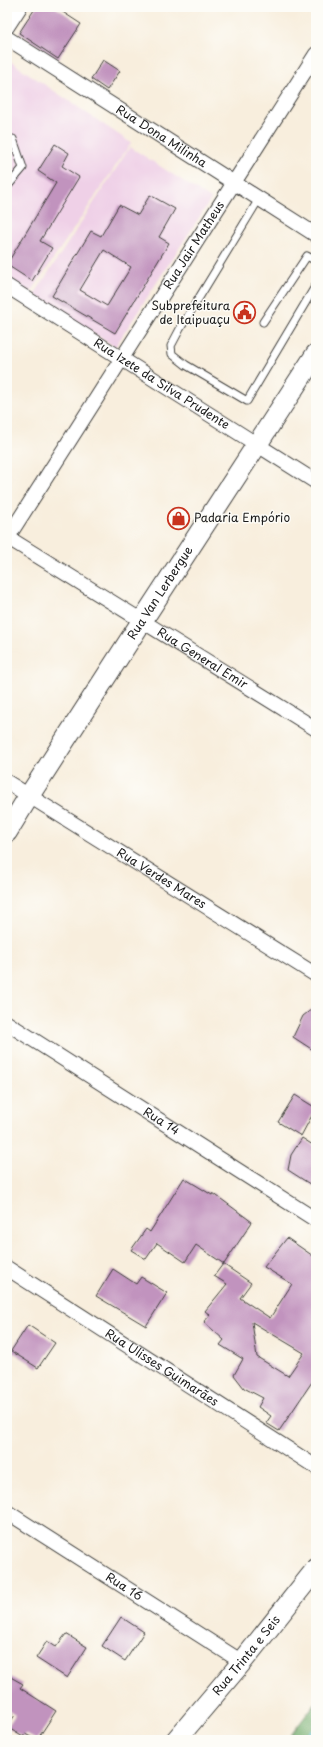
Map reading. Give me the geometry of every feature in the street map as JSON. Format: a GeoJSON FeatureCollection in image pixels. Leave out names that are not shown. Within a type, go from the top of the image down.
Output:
{"type":"FeatureCollection","features":[{"type":"Feature","properties":{"kind":"street"},"geometry":{"type":"LineString","coordinates":[[7,28],[20,7]]}},
{"type":"Feature","properties":{"kind":"street","name":"Rua Dona Milinha"},"geometry":{"type":"LineString","coordinates":[[7,38],[316,235]]}},
{"type":"Feature","properties":{"kind":"street","name":"Rua Jair Matheus"},"geometry":{"type":"LineString","coordinates":[[7,537],[316,54]]}},
{"type":"Feature","properties":{"kind":"street","name":"Rua Izete da Silva Prudente"},"geometry":{"type":"LineString","coordinates":[[7,286],[316,482]]}},
{"type":"Feature","properties":{"kind":"street","name":"Rua Van Lerbergue"},"geometry":{"type":"LineString","coordinates":[[7,832],[316,354]]}},
{"type":"Feature","properties":{"kind":"street","name":"Rua General Emir"},"geometry":{"type":"LineString","coordinates":[[7,537],[316,729]]}},
{"type":"Feature","properties":{"kind":"street","name":"Rua Verdes Mares"},"geometry":{"type":"LineString","coordinates":[[7,782],[316,974]]}},
{"type":"Feature","properties":{"kind":"street","name":"Rua 14"},"geometry":{"type":"LineString","coordinates":[[7,1023],[316,1220]]}},
{"type":"Feature","properties":{"kind":"street","name":"Rua Ulisses Guimarães"},"geometry":{"type":"LineString","coordinates":[[7,1268],[316,1467]]}},
{"type":"Feature","properties":{"kind":"street","name":"Rua 16"},"geometry":{"type":"LineString","coordinates":[[7,1512],[242,1662]]}},
{"type":"Feature","properties":{"kind":"street","name":"Rua Trinta e Seis"},"geometry":{"type":"LineString","coordinates":[[176,1740],[242,1662],[316,1569]]}},
{"type":"Feature","properties":{"kind":"lane"},"geometry":{"type":"LineString","coordinates":[[7,187],[23,168],[13,139]]}},
{"type":"Feature","properties":{"kind":"lane"},"geometry":{"type":"LineString","coordinates":[[259,200],[180,329],[171,346],[172,354],[186,365],[246,401],[316,285]]}},
{"type":"Feature","properties":{"kind":"lane"},"geometry":{"type":"LineString","coordinates":[[263,322],[307,256],[316,261]]}},
{"type":"Feature","properties":{"kind":"shaded area"},"geometry":{"type":"Polygon","coordinates":[[[7,59],[131,143],[30,294],[7,278],[7,59]]]}},
{"type":"Feature","properties":{"kind":"shaded area"},"geometry":{"type":"Polygon","coordinates":[[[130,147],[211,199],[115,347],[34,295],[130,147]]]}},
{"type":"Feature","properties":{"kind":"green space"},"geometry":{"type":"Polygon","coordinates":[[[316,1702],[316,1740],[287,1740],[316,1702]]]}},
{"type":"Feature","properties":{"kind":"building"},"geometry":{"type":"Polygon","coordinates":[[[36,7],[55,7],[81,24],[58,59],[19,33],[36,7]]]}},
{"type":"Feature","properties":{"kind":"building"},"geometry":{"type":"Polygon","coordinates":[[[103,60],[120,71],[107,90],[91,79],[103,60]]]}},
{"type":"Feature","properties":{"kind":"building"},"geometry":{"type":"Polygon","coordinates":[[[55,144],[69,153],[62,166],[79,177],[40,241],[52,248],[32,281],[7,264],[56,183],[38,171],[55,144]]]}},
{"type":"Feature","properties":{"kind":"building"},"geometry":{"type":"Polygon","coordinates":[[[150,195],[175,209],[159,237],[169,243],[115,333],[52,296],[91,231],[101,236],[119,205],[138,215],[150,195]],[[104,250],[80,290],[107,306],[131,267],[104,250]]]}},
{"type":"Feature","properties":{"kind":"building"},"geometry":{"type":"Polygon","coordinates":[[[316,1006],[316,1052],[293,1037],[303,1016],[316,1006]]]}},
{"type":"Feature","properties":{"kind":"building"},"geometry":{"type":"Polygon","coordinates":[[[295,1095],[316,1108],[301,1136],[278,1122],[295,1095]]]}},
{"type":"Feature","properties":{"kind":"building"},"geometry":{"type":"Polygon","coordinates":[[[302,1138],[316,1147],[316,1188],[288,1170],[291,1155],[302,1138]]]}},
{"type":"Feature","properties":{"kind":"building"},"geometry":{"type":"Polygon","coordinates":[[[184,1178],[212,1195],[213,1193],[252,1222],[224,1264],[196,1245],[185,1262],[157,1243],[146,1259],[131,1250],[146,1229],[150,1232],[184,1178]]]}},
{"type":"Feature","properties":{"kind":"building"},"geometry":{"type":"Polygon","coordinates":[[[287,1238],[316,1258],[316,1376],[279,1431],[266,1423],[271,1416],[258,1407],[263,1398],[244,1388],[234,1375],[243,1359],[220,1345],[224,1340],[204,1322],[210,1315],[205,1311],[227,1284],[214,1276],[223,1264],[251,1283],[240,1298],[270,1318],[292,1284],[264,1267],[287,1238]],[[252,1322],[257,1357],[288,1376],[304,1353],[252,1322]]]}},
{"type":"Feature","properties":{"kind":"building"},"geometry":{"type":"Polygon","coordinates":[[[113,1269],[136,1284],[141,1277],[167,1293],[146,1326],[96,1296],[113,1269]]]}},
{"type":"Feature","properties":{"kind":"building"},"geometry":{"type":"Polygon","coordinates":[[[28,1325],[55,1343],[38,1368],[11,1351],[28,1325]]]}},
{"type":"Feature","properties":{"kind":"building"},"geometry":{"type":"Polygon","coordinates":[[[121,1617],[144,1632],[125,1661],[102,1646],[121,1617]]]}},
{"type":"Feature","properties":{"kind":"building"},"geometry":{"type":"Polygon","coordinates":[[[66,1634],[87,1647],[67,1678],[36,1658],[47,1641],[56,1647],[66,1634]]]}},
{"type":"Feature","properties":{"kind":"building"},"geometry":{"type":"Polygon","coordinates":[[[7,1675],[23,1684],[20,1688],[56,1711],[37,1740],[25,1734],[23,1737],[7,1727],[15,1715],[7,1710],[7,1675]]]}},
{"type":"Feature","properties":{"kind":"waterway"},"geometry":{"type":"LineString","coordinates":[[313,1740],[316,1737]]}},
{"type":"Feature","properties":{"kind":"place","name":"Subprefeitura de Itaipuaçu"},"geometry":{"type":"Point","coordinates":[245,313]}},
{"type":"Feature","properties":{"kind":"place","name":"Padaria Empório"},"geometry":{"type":"Point","coordinates":[178,518]}}]}
